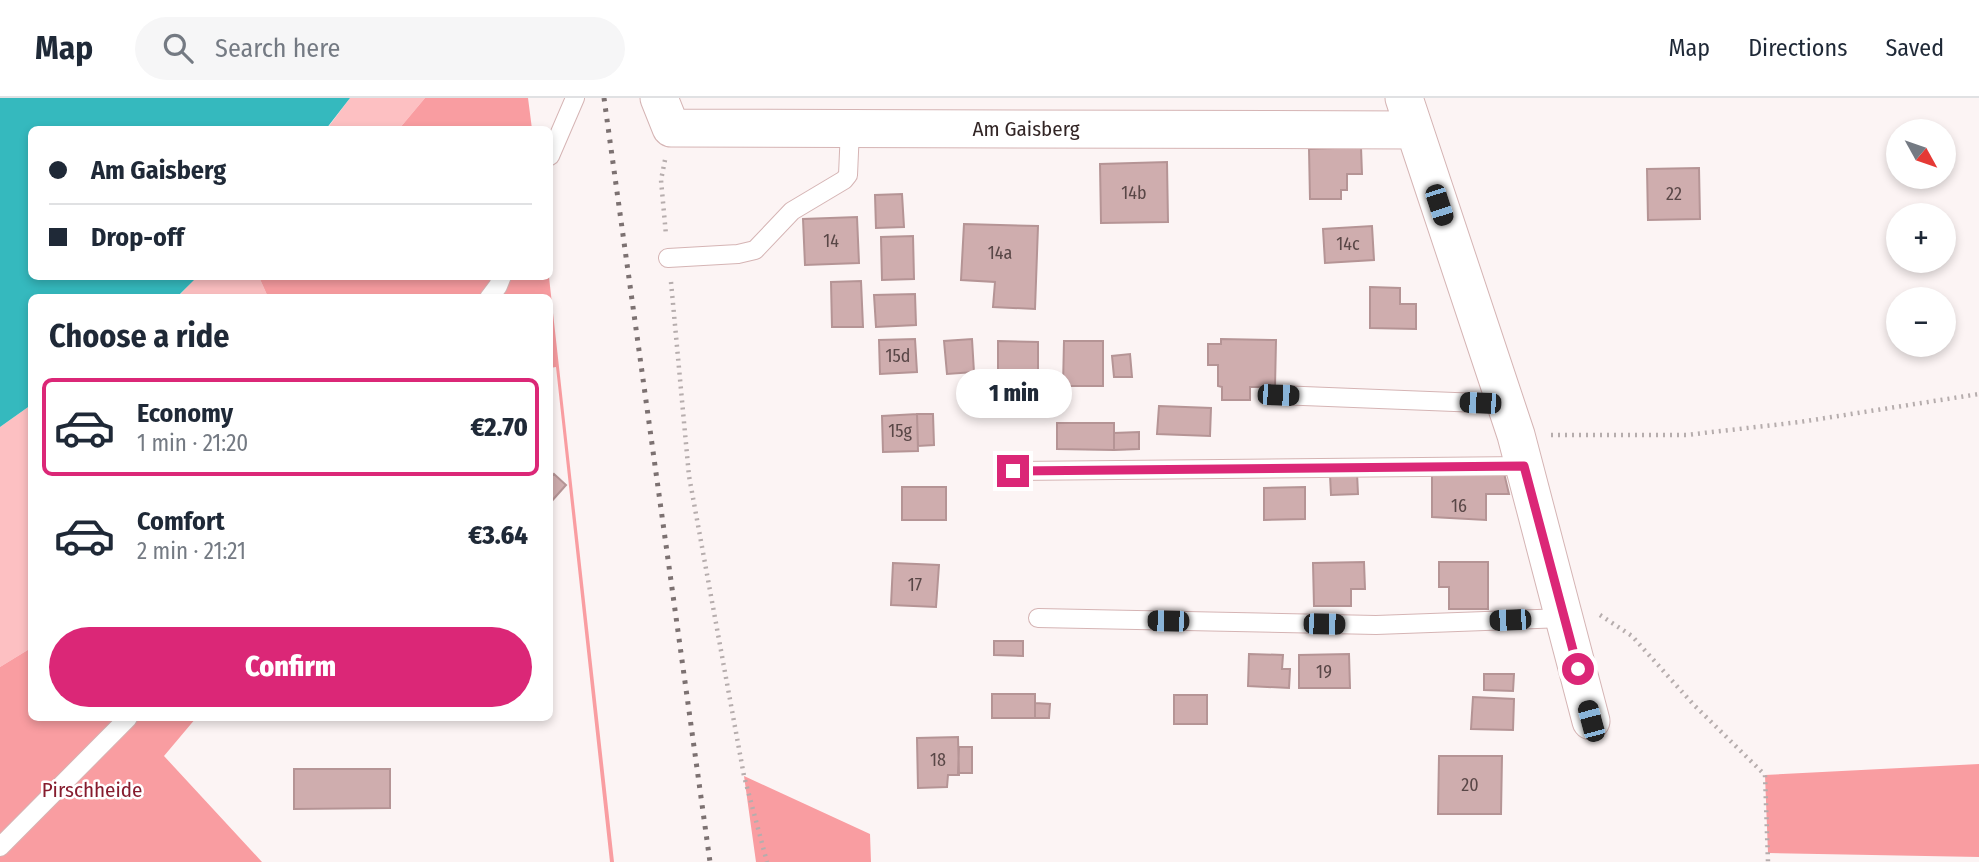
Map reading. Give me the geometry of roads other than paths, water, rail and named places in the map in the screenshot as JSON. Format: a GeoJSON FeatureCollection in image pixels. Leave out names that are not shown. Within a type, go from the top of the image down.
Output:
{"type":"FeatureCollection","features":[{"type":"Feature","properties":{"kind":"street","name":"Am Gaisberg"},"geometry":{"type":"LineString","coordinates":[[665,113],[850,129],[1409,114],[1515,435],[1591,721]]}},
{"type":"Feature","properties":{"kind":"lane"},"geometry":{"type":"LineString","coordinates":[[553,149],[575,98]]}},
{"type":"Feature","properties":{"kind":"lane"},"geometry":{"type":"LineString","coordinates":[[668,258],[738,254],[755,250],[792,211],[848,175],[850,129]]}},
{"type":"Feature","properties":{"kind":"lane"},"geometry":{"type":"LineString","coordinates":[[1278,395],[1515,435]]}},
{"type":"Feature","properties":{"kind":"lane"},"geometry":{"type":"LineString","coordinates":[[1013,471],[1515,435]]}},
{"type":"Feature","properties":{"kind":"lane"},"geometry":{"type":"LineString","coordinates":[[1038,618],[1376,625],[1564,618]]}},
{"type":"Feature","properties":{"kind":"lane"},"geometry":{"type":"LineString","coordinates":[[0,847],[125,721]]}},
{"type":"Feature","properties":{"kind":"water"},"geometry":{"type":"Polygon","coordinates":[[[0,98],[350,98],[328,126],[28,126],[28,280],[194,280],[180,294],[28,294],[28,407],[0,427],[0,98]]]}},
{"type":"Feature","properties":{"kind":"railway"},"geometry":{"type":"LineString","coordinates":[[604,98],[710,862]]}},
{"type":"Feature","properties":{"kind":"park label","name":"Pirschheide"},"geometry":{"type":"Point","coordinates":[92,790]}}]}
